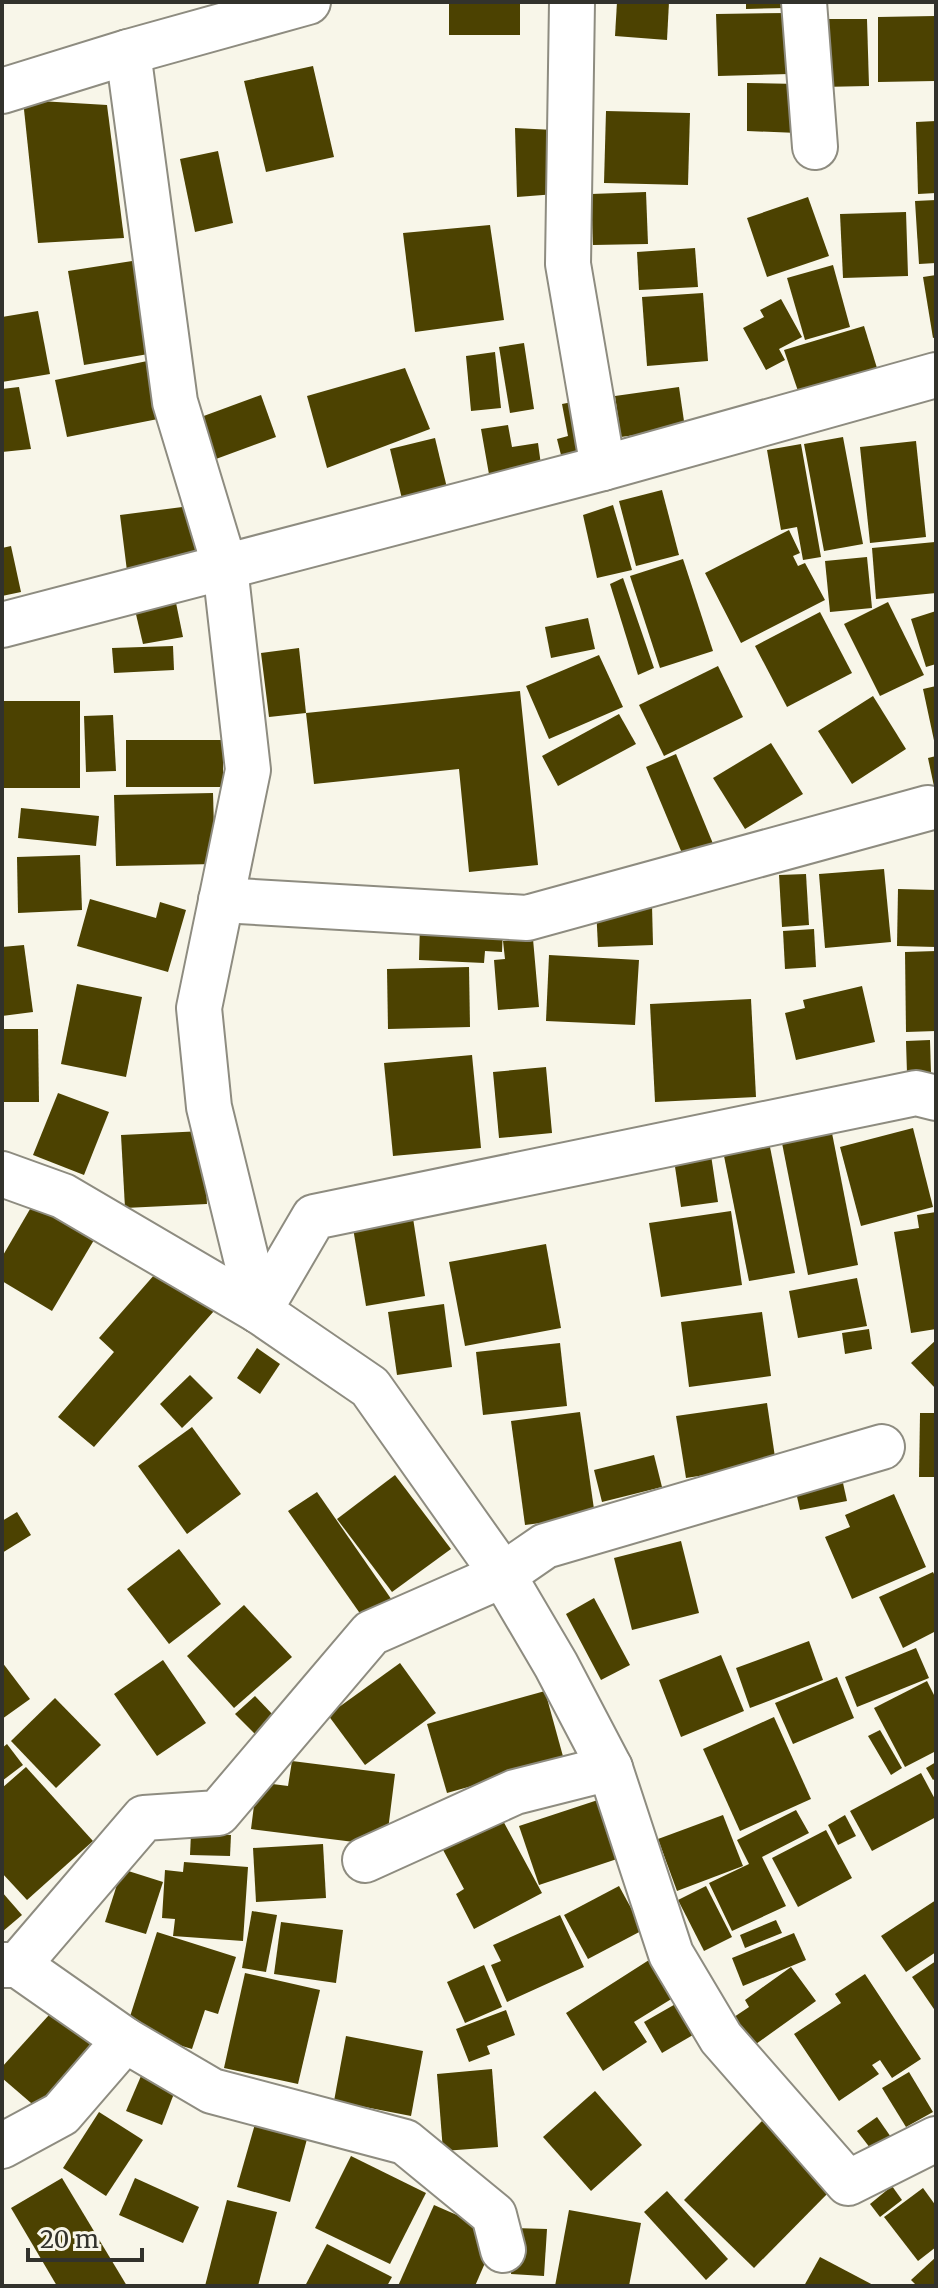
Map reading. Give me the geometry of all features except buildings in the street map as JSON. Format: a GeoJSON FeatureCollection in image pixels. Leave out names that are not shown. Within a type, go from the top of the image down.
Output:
{"type":"FeatureCollection","features":[{"type":"Feature","properties":{"kind":"street"},"geometry":{"type":"LineString","coordinates":[[572,2],[568,264],[603,468]]}},
{"type":"Feature","properties":{"kind":"street"},"geometry":{"type":"LineString","coordinates":[[804,2],[815,147]]}},
{"type":"Feature","properties":{"kind":"street"},"geometry":{"type":"LineString","coordinates":[[2,91],[283,5]]}},
{"type":"Feature","properties":{"kind":"street"},"geometry":{"type":"LineString","coordinates":[[128,52],[175,402],[225,567],[248,770],[199,1008],[209,1107],[259,1311]]}},
{"type":"Feature","properties":{"kind":"street"},"geometry":{"type":"LineString","coordinates":[[2,625],[603,468],[936,375]]}},
{"type":"Feature","properties":{"kind":"street"},"geometry":{"type":"LineString","coordinates":[[221,900],[527,918],[928,808]]}},
{"type":"Feature","properties":{"kind":"street"},"geometry":{"type":"LineString","coordinates":[[259,1311],[314,1217],[916,1093],[936,1098]]}},
{"type":"Feature","properties":{"kind":"street"},"geometry":{"type":"LineString","coordinates":[[2,1174],[63,1196],[259,1311],[370,1387],[503,1575],[556,1665],[610,1768],[671,1954],[721,2038],[848,2183],[936,2139]]}},
{"type":"Feature","properties":{"kind":"street"},"geometry":{"type":"LineString","coordinates":[[503,2250],[494,2215],[405,2142],[212,2091],[125,2040],[10,1965],[144,1818],[218,1813],[371,1633],[503,1575],[545,1546],[882,1447]]}},
{"type":"Feature","properties":{"kind":"street"},"geometry":{"type":"LineString","coordinates":[[365,1860],[515,1792],[610,1768]]}},
{"type":"Feature","properties":{"kind":"street"},"geometry":{"type":"LineString","coordinates":[[2,2146],[61,2114],[125,2040]]}}]}
